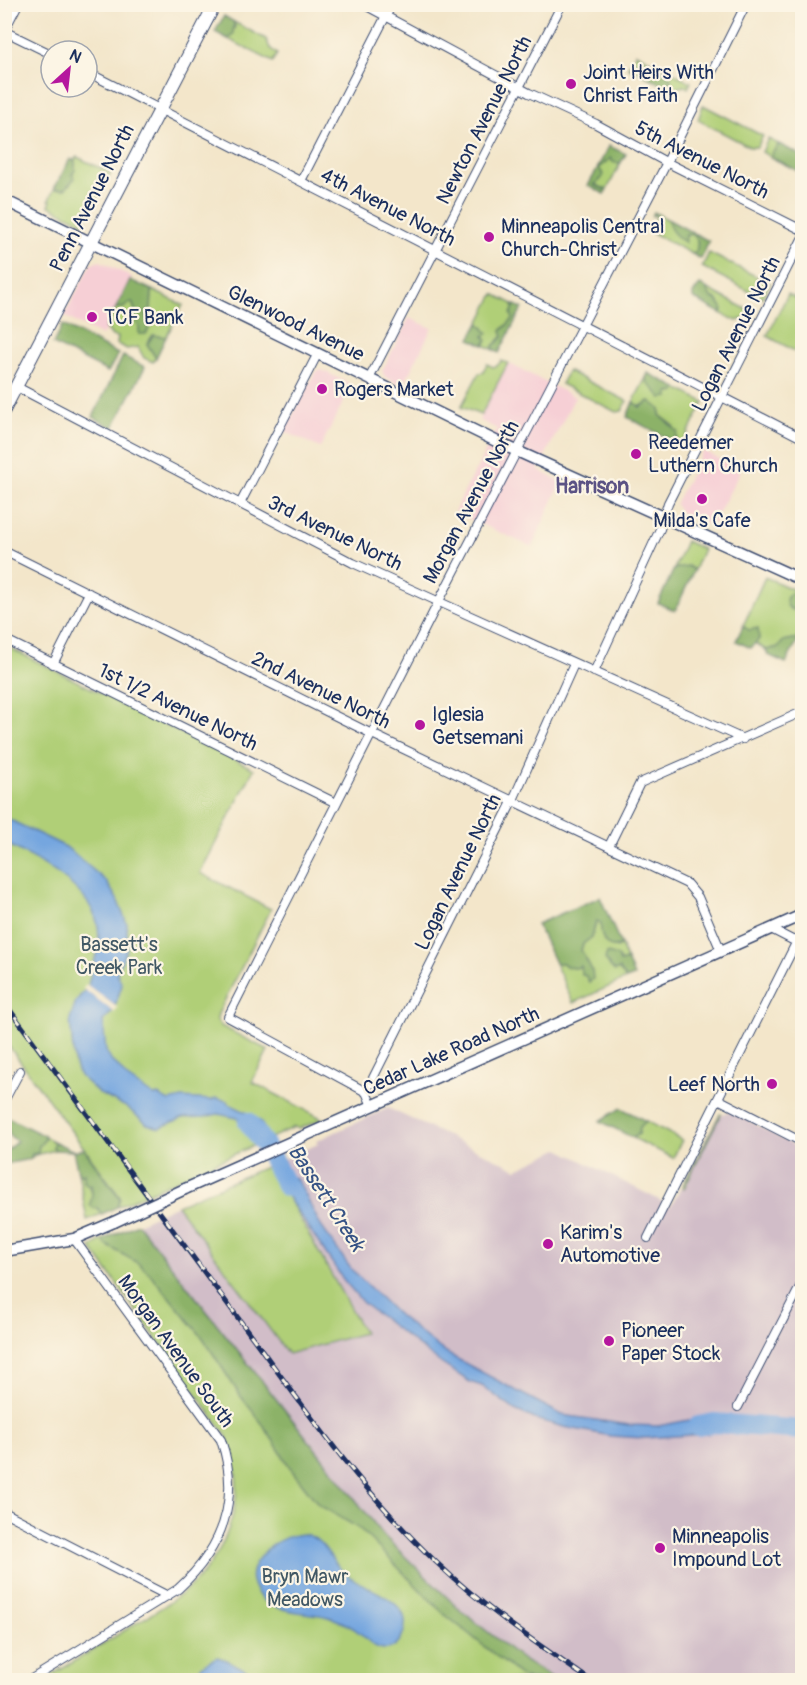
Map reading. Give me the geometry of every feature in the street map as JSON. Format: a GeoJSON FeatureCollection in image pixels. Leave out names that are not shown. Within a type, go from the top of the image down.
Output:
{"type":"FeatureCollection","features":[{"type":"Feature","properties":{"kind":"main road","name":"Penn Avenue North"},"geometry":{"type":"LineString","coordinates":[[4,410],[215,4]]}},
{"type":"Feature","properties":{"kind":"street"},"geometry":{"type":"LineString","coordinates":[[18,4],[4,31],[39,48]]}},
{"type":"Feature","properties":{"kind":"street","name":"5th Avenue North"},"geometry":{"type":"LineString","coordinates":[[363,4],[519,88],[596,124],[802,230]]}},
{"type":"Feature","properties":{"kind":"street"},"geometry":{"type":"LineString","coordinates":[[301,182],[392,4]]}},
{"type":"Feature","properties":{"kind":"street","name":"Newton Avenue North"},"geometry":{"type":"LineString","coordinates":[[369,379],[562,4]]}},
{"type":"Feature","properties":{"kind":"street","name":"Morgan Avenue North"},"geometry":{"type":"LineString","coordinates":[[366,1092],[228,1017],[746,4]]}},
{"type":"Feature","properties":{"kind":"street","name":"4th Avenue North"},"geometry":{"type":"LineString","coordinates":[[99,78],[802,438]]}},
{"type":"Feature","properties":{"kind":"street","name":"Glenwood Avenue"},"geometry":{"type":"LineString","coordinates":[[4,200],[517,451],[802,580]]}},
{"type":"Feature","properties":{"kind":"street","name":"Logan Avenue North"},"geometry":{"type":"LineString","coordinates":[[594,672],[640,573],[668,503],[802,239]]}},
{"type":"Feature","properties":{"kind":"street"},"geometry":{"type":"LineString","coordinates":[[240,504],[317,355]]}},
{"type":"Feature","properties":{"kind":"street","name":"3rd Avenue North"},"geometry":{"type":"LineString","coordinates":[[17,387],[353,563],[743,739]]}},
{"type":"Feature","properties":{"kind":"street","name":"2nd Avenue North"},"geometry":{"type":"LineString","coordinates":[[4,551],[372,734],[687,884],[699,897],[721,951]]}},
{"type":"Feature","properties":{"kind":"street"},"geometry":{"type":"LineString","coordinates":[[53,664],[89,594]]}},
{"type":"Feature","properties":{"kind":"street","name":"1st 1/2 Avenue North"},"geometry":{"type":"LineString","coordinates":[[4,639],[336,803]]}},
{"type":"Feature","properties":{"kind":"street","name":"Logan Avenue North"},"geometry":{"type":"LineString","coordinates":[[366,1092],[513,800],[574,664]]}},
{"type":"Feature","properties":{"kind":"street"},"geometry":{"type":"LineString","coordinates":[[609,846],[640,783],[802,712]]}},
{"type":"Feature","properties":{"kind":"street","name":"Cedar Lake Road North"},"geometry":{"type":"LineString","coordinates":[[4,1251],[74,1239],[802,915]]}},
{"type":"Feature","properties":{"kind":"street"},"geometry":{"type":"LineString","coordinates":[[771,929],[800,944]]}},
{"type":"Feature","properties":{"kind":"street"},"geometry":{"type":"LineString","coordinates":[[648,1238],[800,944],[802,931]]}},
{"type":"Feature","properties":{"kind":"street"},"geometry":{"type":"LineString","coordinates":[[4,1101],[20,1071]]}},
{"type":"Feature","properties":{"kind":"street"},"geometry":{"type":"LineString","coordinates":[[366,1092],[372,1106]]}},
{"type":"Feature","properties":{"kind":"street"},"geometry":{"type":"LineString","coordinates":[[718,1099],[802,1142]]}},
{"type":"Feature","properties":{"kind":"street","name":"Morgan Avenue South"},"geometry":{"type":"LineString","coordinates":[[30,1680],[168,1596],[189,1579],[223,1527],[230,1499],[228,1459],[221,1440],[74,1239]]}},
{"type":"Feature","properties":{"kind":"street"},"geometry":{"type":"LineString","coordinates":[[738,1407],[802,1283]]}},
{"type":"Feature","properties":{"kind":"street"},"geometry":{"type":"LineString","coordinates":[[4,1512],[168,1596]]}},
{"type":"Feature","properties":{"kind":"shaded area"},"geometry":{"type":"Polygon","coordinates":[[[100,261],[132,277],[102,336],[64,316],[91,264],[100,261]]]}},
{"type":"Feature","properties":{"kind":"shaded area"},"geometry":{"type":"Polygon","coordinates":[[[409,318],[432,328],[403,386],[385,377],[382,371],[409,318]]]}},
{"type":"Feature","properties":{"kind":"shaded area"},"geometry":{"type":"Polygon","coordinates":[[[508,363],[575,397],[538,470],[561,482],[532,547],[454,512],[497,429],[479,420],[508,363]]]}},
{"type":"Feature","properties":{"kind":"shaded area"},"geometry":{"type":"Polygon","coordinates":[[[322,370],[352,385],[320,448],[284,431],[315,373],[322,370]]]}},
{"type":"Feature","properties":{"kind":"shaded area"},"geometry":{"type":"Polygon","coordinates":[[[703,451],[741,470],[712,526],[680,512],[675,504],[703,451]]]}},
{"type":"Feature","properties":{"kind":"shaded area"},"geometry":{"type":"Polygon","coordinates":[[[388,1108],[517,1169],[559,1149],[671,1206],[718,1116],[731,1111],[802,1150],[802,1680],[556,1680],[524,1660],[459,1609],[384,1536],[138,1224],[177,1205],[289,1354],[363,1333],[270,1165],[318,1144],[316,1141],[388,1108]]]}},
{"type":"Feature","properties":{"kind":"green space"},"geometry":{"type":"Polygon","coordinates":[[[224,16],[234,22],[233,34],[228,39],[215,32],[224,16]]]}},
{"type":"Feature","properties":{"kind":"green space"},"geometry":{"type":"Polygon","coordinates":[[[234,22],[266,39],[270,48],[277,54],[273,62],[228,39],[235,27],[234,22]]]}},
{"type":"Feature","properties":{"kind":"green space"},"geometry":{"type":"Polygon","coordinates":[[[636,53],[691,82],[688,88],[685,86],[673,90],[669,88],[671,80],[665,71],[656,66],[635,62],[630,68],[628,67],[636,53]]]}},
{"type":"Feature","properties":{"kind":"green space"},"geometry":{"type":"Polygon","coordinates":[[[635,62],[652,62],[666,72],[671,80],[669,88],[630,68],[635,62]]]}},
{"type":"Feature","properties":{"kind":"green space"},"geometry":{"type":"Polygon","coordinates":[[[703,105],[763,136],[757,147],[750,147],[698,120],[703,105]]]}},
{"type":"Feature","properties":{"kind":"green space"},"geometry":{"type":"Polygon","coordinates":[[[768,139],[779,144],[772,158],[762,152],[768,139]]]}},
{"type":"Feature","properties":{"kind":"green space"},"geometry":{"type":"Polygon","coordinates":[[[779,144],[802,156],[802,173],[772,158],[771,154],[779,144]]]}},
{"type":"Feature","properties":{"kind":"green space"},"geometry":{"type":"Polygon","coordinates":[[[609,146],[626,154],[620,164],[613,162],[611,158],[599,168],[603,174],[602,178],[594,185],[607,190],[605,194],[588,186],[609,146]]]}},
{"type":"Feature","properties":{"kind":"green space"},"geometry":{"type":"Polygon","coordinates":[[[77,157],[111,173],[83,223],[49,206],[51,201],[49,200],[55,187],[56,189],[71,182],[74,160],[77,157]]]}},
{"type":"Feature","properties":{"kind":"green space"},"geometry":{"type":"Polygon","coordinates":[[[612,157],[613,162],[620,164],[607,190],[594,184],[602,178],[599,168],[612,157]]]}},
{"type":"Feature","properties":{"kind":"green space"},"geometry":{"type":"Polygon","coordinates":[[[70,159],[75,161],[75,170],[72,175],[75,178],[65,189],[56,189],[55,187],[70,159]]]}},
{"type":"Feature","properties":{"kind":"green space"},"geometry":{"type":"Polygon","coordinates":[[[654,212],[669,220],[669,224],[685,242],[686,235],[692,234],[697,242],[696,253],[692,254],[652,233],[654,233],[656,215],[652,216],[654,212]]]}},
{"type":"Feature","properties":{"kind":"green space"},"geometry":{"type":"Polygon","coordinates":[[[669,220],[709,241],[701,259],[692,254],[697,249],[696,238],[692,234],[686,235],[685,242],[676,236],[669,220]]]}},
{"type":"Feature","properties":{"kind":"green space"},"geometry":{"type":"Polygon","coordinates":[[[709,253],[770,283],[762,298],[702,267],[709,253]]]}},
{"type":"Feature","properties":{"kind":"green space"},"geometry":{"type":"Polygon","coordinates":[[[130,280],[152,290],[151,309],[146,312],[150,327],[146,334],[139,334],[139,327],[135,321],[137,316],[132,302],[123,308],[116,308],[130,280]]]}},
{"type":"Feature","properties":{"kind":"green space"},"geometry":{"type":"Polygon","coordinates":[[[700,285],[706,288],[711,297],[720,304],[723,310],[720,313],[693,298],[693,293],[700,285]]]}},
{"type":"Feature","properties":{"kind":"green space"},"geometry":{"type":"Polygon","coordinates":[[[706,288],[750,311],[745,320],[737,321],[720,313],[723,310],[717,299],[711,297],[706,288]]]}},
{"type":"Feature","properties":{"kind":"green space"},"geometry":{"type":"Polygon","coordinates":[[[152,290],[183,305],[166,337],[153,335],[147,344],[156,358],[153,362],[144,358],[138,347],[127,349],[117,344],[118,337],[112,336],[106,328],[116,308],[123,308],[132,302],[137,316],[151,309],[152,290]]]}},
{"type":"Feature","properties":{"kind":"green space"},"geometry":{"type":"Polygon","coordinates":[[[494,294],[513,304],[513,319],[501,331],[503,336],[493,346],[494,350],[484,345],[486,340],[484,328],[479,323],[494,294]]]}},
{"type":"Feature","properties":{"kind":"green space"},"geometry":{"type":"Polygon","coordinates":[[[788,294],[802,302],[802,355],[767,336],[788,294]]]}},
{"type":"Feature","properties":{"kind":"green space"},"geometry":{"type":"Polygon","coordinates":[[[513,304],[522,308],[499,353],[494,350],[493,346],[503,337],[501,331],[513,319],[511,314],[513,304]]]}},
{"type":"Feature","properties":{"kind":"green space"},"geometry":{"type":"Polygon","coordinates":[[[479,323],[488,333],[484,336],[487,340],[484,345],[470,339],[479,323]]]}},
{"type":"Feature","properties":{"kind":"green space"},"geometry":{"type":"Polygon","coordinates":[[[63,325],[118,354],[108,372],[53,344],[63,325]]]}},
{"type":"Feature","properties":{"kind":"green space"},"geometry":{"type":"Polygon","coordinates":[[[153,335],[166,337],[156,358],[147,344],[153,335]]]}},
{"type":"Feature","properties":{"kind":"green space"},"geometry":{"type":"Polygon","coordinates":[[[123,356],[145,367],[113,428],[93,417],[123,356]]]}},
{"type":"Feature","properties":{"kind":"green space"},"geometry":{"type":"Polygon","coordinates":[[[501,361],[508,363],[481,415],[461,407],[479,373],[482,373],[487,364],[493,367],[501,361]]]}},
{"type":"Feature","properties":{"kind":"green space"},"geometry":{"type":"Polygon","coordinates":[[[568,371],[627,401],[622,411],[616,412],[561,384],[568,371]]]}},
{"type":"Feature","properties":{"kind":"green space"},"geometry":{"type":"Polygon","coordinates":[[[648,373],[677,388],[676,392],[668,393],[669,397],[662,398],[647,382],[648,373]]]}},
{"type":"Feature","properties":{"kind":"green space"},"geometry":{"type":"Polygon","coordinates":[[[646,378],[652,387],[669,396],[668,393],[676,392],[677,388],[704,402],[682,445],[674,442],[677,437],[673,425],[660,415],[660,409],[650,401],[639,407],[633,402],[646,378]]]}},
{"type":"Feature","properties":{"kind":"green space"},"geometry":{"type":"Polygon","coordinates":[[[650,401],[660,409],[660,415],[678,432],[674,442],[627,417],[633,402],[640,407],[650,401]]]}},
{"type":"Feature","properties":{"kind":"green space"},"geometry":{"type":"Polygon","coordinates":[[[686,541],[703,549],[694,570],[688,566],[674,569],[686,541]]]}},
{"type":"Feature","properties":{"kind":"green space"},"geometry":{"type":"Polygon","coordinates":[[[688,566],[694,570],[675,611],[658,603],[674,569],[688,566]]]}},
{"type":"Feature","properties":{"kind":"green space"},"geometry":{"type":"Polygon","coordinates":[[[765,577],[799,592],[792,593],[787,601],[790,609],[795,610],[802,607],[802,630],[799,638],[783,641],[779,647],[766,650],[755,643],[759,639],[743,626],[765,577]]]}},
{"type":"Feature","properties":{"kind":"green space"},"geometry":{"type":"Polygon","coordinates":[[[795,592],[801,595],[804,601],[801,607],[795,610],[789,607],[786,601],[789,595],[795,592]]]}},
{"type":"Feature","properties":{"kind":"green space"},"geometry":{"type":"Polygon","coordinates":[[[743,626],[749,630],[758,628],[759,639],[751,648],[736,641],[743,626]]]}},
{"type":"Feature","properties":{"kind":"green space"},"geometry":{"type":"Polygon","coordinates":[[[799,638],[786,663],[768,655],[766,650],[779,647],[783,641],[799,638]]]}},
{"type":"Feature","properties":{"kind":"green space","name":"Bassett's Creek Park"},"geometry":{"type":"Polygon","coordinates":[[[4,645],[254,769],[200,873],[271,909],[217,1020],[221,1026],[268,1050],[252,1082],[323,1119],[299,1129],[295,1127],[117,1207],[120,1197],[5,1041],[4,645]]]}},
{"type":"Feature","properties":{"kind":"green space"},"geometry":{"type":"Polygon","coordinates":[[[600,897],[621,945],[611,947],[608,945],[603,938],[601,923],[596,921],[592,937],[583,944],[581,950],[592,970],[593,979],[589,982],[586,976],[582,975],[581,966],[567,967],[563,963],[555,963],[537,924],[600,897]]]}},
{"type":"Feature","properties":{"kind":"green space"},"geometry":{"type":"Polygon","coordinates":[[[597,921],[601,923],[604,941],[617,948],[621,945],[627,960],[620,962],[619,969],[626,979],[573,1003],[555,963],[563,963],[567,967],[575,968],[581,965],[582,969],[589,965],[581,950],[583,944],[592,936],[597,921]]]}},
{"type":"Feature","properties":{"kind":"green space"},"geometry":{"type":"Polygon","coordinates":[[[607,953],[618,956],[620,962],[627,960],[634,976],[626,979],[619,969],[615,971],[610,967],[605,959],[607,953]]]}},
{"type":"Feature","properties":{"kind":"green space"},"geometry":{"type":"Polygon","coordinates":[[[621,1108],[646,1121],[640,1127],[639,1134],[633,1138],[600,1121],[621,1108]]]}},
{"type":"Feature","properties":{"kind":"green space"},"geometry":{"type":"Polygon","coordinates":[[[720,1114],[684,1188],[682,1187],[720,1114]]]}},
{"type":"Feature","properties":{"kind":"green space"},"geometry":{"type":"Polygon","coordinates":[[[5,1116],[45,1136],[38,1153],[32,1154],[30,1159],[5,1164],[5,1152],[17,1141],[10,1136],[5,1127],[5,1116]]]}},
{"type":"Feature","properties":{"kind":"green space"},"geometry":{"type":"Polygon","coordinates":[[[646,1121],[682,1140],[673,1158],[633,1138],[639,1134],[640,1127],[646,1121]]]}},
{"type":"Feature","properties":{"kind":"green space"},"geometry":{"type":"Polygon","coordinates":[[[45,1136],[54,1142],[55,1150],[35,1155],[30,1159],[45,1139],[45,1136]]]}},
{"type":"Feature","properties":{"kind":"green space"},"geometry":{"type":"Polygon","coordinates":[[[49,1139],[74,1151],[84,1149],[120,1198],[117,1207],[102,1214],[90,1205],[91,1185],[87,1185],[84,1181],[84,1173],[81,1175],[78,1172],[73,1151],[55,1150],[54,1142],[49,1139]]]}},
{"type":"Feature","properties":{"kind":"green space"},"geometry":{"type":"Polygon","coordinates":[[[270,1165],[364,1333],[288,1354],[177,1205],[270,1165]]]}},
{"type":"Feature","properties":{"kind":"green space"},"geometry":{"type":"Polygon","coordinates":[[[78,1172],[81,1175],[84,1173],[102,1214],[87,1220],[78,1172]]]}},
{"type":"Feature","properties":{"kind":"green space","name":"Bryn Mawr Meadows"},"geometry":{"type":"Polygon","coordinates":[[[138,1224],[384,1536],[459,1609],[523,1660],[556,1680],[43,1680],[174,1600],[187,1589],[215,1556],[232,1518],[236,1497],[236,1476],[233,1455],[226,1435],[91,1248],[98,1242],[138,1224]]]}},
{"type":"Feature","properties":{"kind":"green space"},"geometry":{"type":"Polygon","coordinates":[[[138,1224],[384,1536],[459,1609],[523,1660],[556,1680],[529,1680],[521,1676],[443,1613],[360,1529],[319,1505],[293,1472],[203,1338],[150,1274],[138,1263],[106,1245],[102,1240],[138,1224]]]}},
{"type":"Feature","properties":{"kind":"water"},"geometry":{"type":"Polygon","coordinates":[[[4,817],[66,847],[106,881],[117,899],[127,924],[127,948],[117,973],[122,985],[115,1006],[88,986],[99,938],[97,922],[92,909],[72,885],[59,875],[5,843],[4,817]]]}},
{"type":"Feature","properties":{"kind":"water"},"geometry":{"type":"Polygon","coordinates":[[[85,990],[113,1011],[103,1021],[106,1051],[112,1062],[126,1077],[154,1096],[158,1095],[169,1101],[182,1098],[212,1100],[216,1098],[227,1101],[260,1121],[270,1138],[257,1144],[237,1118],[218,1114],[183,1118],[159,1128],[147,1124],[126,1107],[100,1094],[81,1077],[74,1061],[70,1019],[76,1001],[85,990]]]}},
{"type":"Feature","properties":{"kind":"water"},"geometry":{"type":"Polygon","coordinates":[[[283,1159],[291,1177],[298,1180],[321,1226],[351,1269],[399,1316],[446,1353],[562,1415],[629,1425],[658,1426],[689,1420],[726,1419],[720,1430],[711,1431],[708,1434],[644,1438],[611,1436],[564,1427],[535,1419],[515,1410],[482,1386],[470,1382],[442,1364],[363,1303],[343,1279],[267,1166],[283,1159]]]}},
{"type":"Feature","properties":{"kind":"water"},"geometry":{"type":"Polygon","coordinates":[[[737,1419],[802,1423],[802,1437],[732,1428],[737,1419]]]}},
{"type":"Feature","properties":{"kind":"water"},"geometry":{"type":"Polygon","coordinates":[[[304,1534],[318,1541],[346,1574],[397,1606],[402,1612],[405,1625],[397,1643],[386,1649],[379,1648],[342,1622],[329,1617],[284,1610],[264,1600],[257,1592],[251,1576],[258,1559],[281,1540],[304,1534]]]}},
{"type":"Feature","properties":{"kind":"water"},"geometry":{"type":"Polygon","coordinates":[[[217,1657],[264,1680],[198,1680],[197,1672],[203,1665],[217,1657]]]}},
{"type":"Feature","properties":{"kind":"pier"},"geometry":{"type":"Polygon","coordinates":[[[86,984],[118,1008],[115,1009],[115,1013],[83,989],[86,984]]]}},
{"type":"Feature","properties":{"kind":"waterway","name":"Bassett Creek"},"geometry":{"type":"LineString","coordinates":[[248,1122],[264,1144],[287,1187]]}},
{"type":"Feature","properties":{"kind":"waterway","name":"Bassett Creek"},"geometry":{"type":"LineString","coordinates":[[698,1426],[714,1423],[802,1430]]}},
{"type":"Feature","properties":{"kind":"railway"},"geometry":{"type":"LineString","coordinates":[[4,1002],[312,1418],[383,1507],[436,1562],[491,1610],[590,1680]]}},
{"type":"Feature","properties":{"kind":"place","name":"Joint Heirs With Christ Faith"},"geometry":{"type":"Point","coordinates":[571,84]}},
{"type":"Feature","properties":{"kind":"place","name":"Minneapolis Central Church-Christ"},"geometry":{"type":"Point","coordinates":[489,237]}},
{"type":"Feature","properties":{"kind":"place","name":"TCF Bank"},"geometry":{"type":"Point","coordinates":[92,317]}},
{"type":"Feature","properties":{"kind":"place","name":"Rogers Market"},"geometry":{"type":"Point","coordinates":[322,389]}},
{"type":"Feature","properties":{"kind":"place","name":"Reedemer Luthern Church"},"geometry":{"type":"Point","coordinates":[636,454]}},
{"type":"Feature","properties":{"kind":"place","name":"Milda's Cafe"},"geometry":{"type":"Point","coordinates":[702,499]}},
{"type":"Feature","properties":{"kind":"place","name":"Iglesia Getsemani"},"geometry":{"type":"Point","coordinates":[420,725]}},
{"type":"Feature","properties":{"kind":"place","name":"Leef North"},"geometry":{"type":"Point","coordinates":[772,1084]}},
{"type":"Feature","properties":{"kind":"place","name":"Karim's Automotive"},"geometry":{"type":"Point","coordinates":[548,1244]}},
{"type":"Feature","properties":{"kind":"place","name":"Pioneer Paper Stock"},"geometry":{"type":"Point","coordinates":[609,1341]}},
{"type":"Feature","properties":{"kind":"place","name":"Minneapolis Impound Lot"},"geometry":{"type":"Point","coordinates":[660,1548]}},
{"type":"Feature","properties":{"kind":"district","name":"Harrison"},"geometry":{"type":"Point","coordinates":[592,486]}}]}
